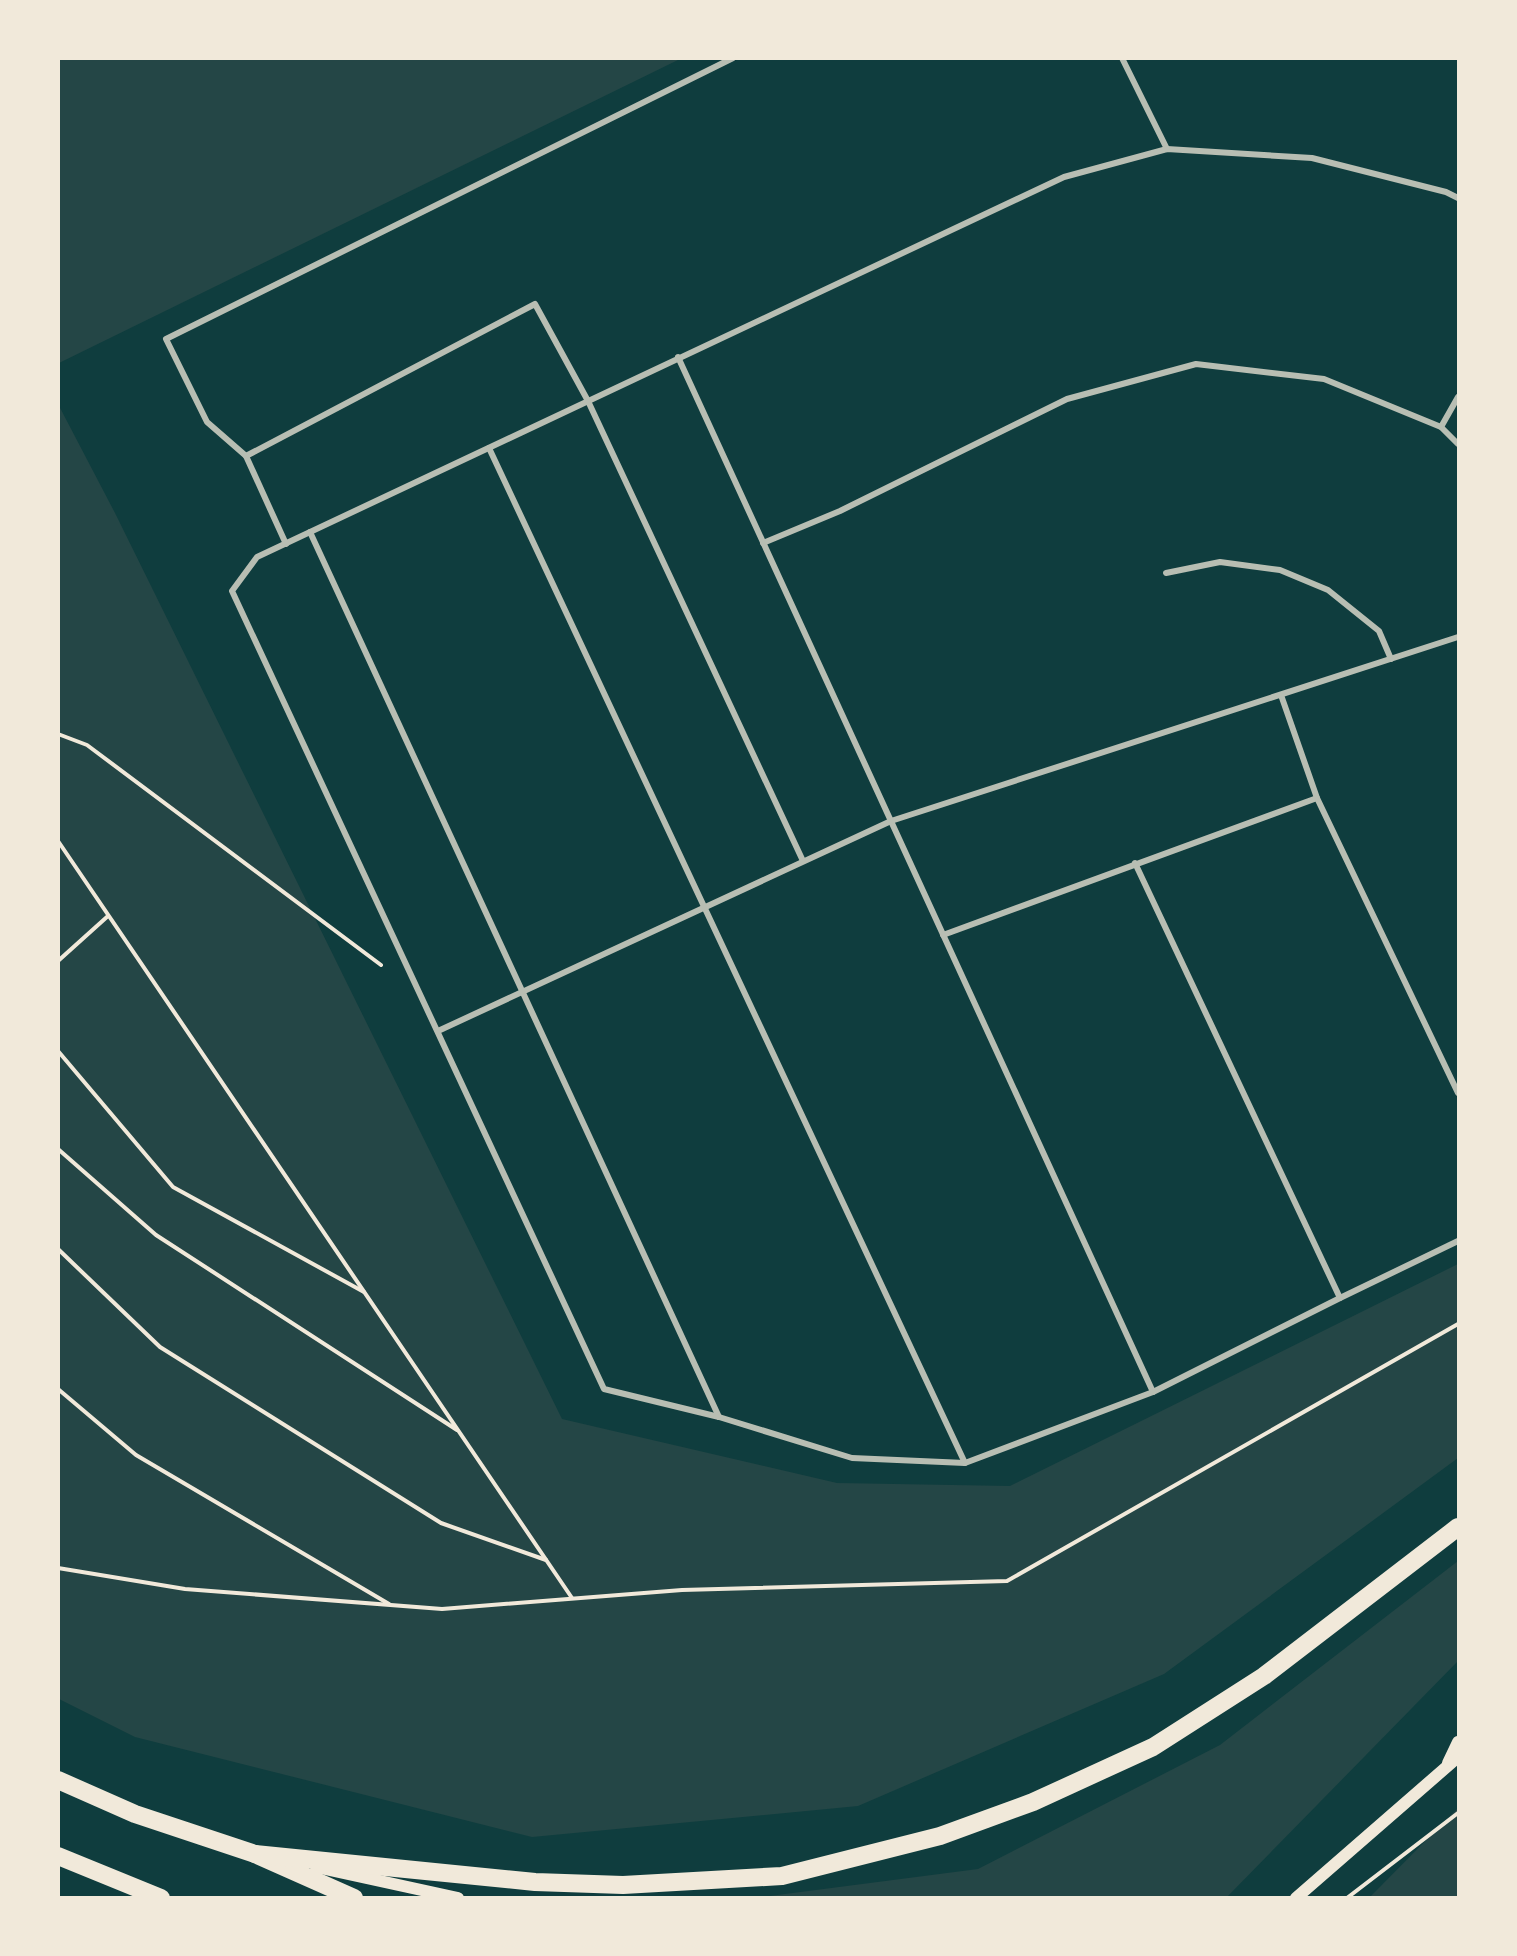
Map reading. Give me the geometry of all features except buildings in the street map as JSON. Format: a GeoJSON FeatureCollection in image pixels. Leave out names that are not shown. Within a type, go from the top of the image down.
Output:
{"type":"FeatureCollection","features":[{"type":"Feature","properties":{"kind":"highway"},"geometry":{"type":"LineString","coordinates":[[255,1854],[535,1882],[623,1885],[782,1876],[940,1836],[1033,1802],[1153,1747],[1264,1676],[1458,1527]]}},
{"type":"Feature","properties":{"kind":"highway"},"geometry":{"type":"LineString","coordinates":[[58,1780],[135,1814],[255,1854],[354,1898]]}},
{"type":"Feature","properties":{"kind":"highway"},"geometry":{"type":"LineString","coordinates":[[58,1856],[161,1898]]}},
{"type":"Feature","properties":{"kind":"main road"},"geometry":{"type":"LineString","coordinates":[[1446,1767],[1458,1742]]}},
{"type":"Feature","properties":{"kind":"main road"},"geometry":{"type":"LineString","coordinates":[[1296,1898],[1458,1757]]}},
{"type":"Feature","properties":{"kind":"main road"},"geometry":{"type":"LineString","coordinates":[[255,1854],[458,1898]]}},
{"type":"Feature","properties":{"kind":"street"},"geometry":{"type":"LineString","coordinates":[[286,544],[246,456],[207,422],[166,339],[733,58]]}},
{"type":"Feature","properties":{"kind":"street"},"geometry":{"type":"LineString","coordinates":[[1122,58],[1167,149]]}},
{"type":"Feature","properties":{"kind":"street"},"geometry":{"type":"LineString","coordinates":[[1458,198],[1446,192],[1312,158],[1167,149],[1064,177],[257,557],[232,591],[604,1389],[719,1417],[852,1458],[964,1463],[1152,1392],[1458,1241]]}},
{"type":"Feature","properties":{"kind":"street"},"geometry":{"type":"LineString","coordinates":[[246,456],[536,304],[588,401],[803,861]]}},
{"type":"Feature","properties":{"kind":"street"},"geometry":{"type":"LineString","coordinates":[[678,357],[1152,1392]]}},
{"type":"Feature","properties":{"kind":"street"},"geometry":{"type":"LineString","coordinates":[[763,543],[840,511],[1067,399],[1196,364],[1324,379],[1441,427],[1458,444]]}},
{"type":"Feature","properties":{"kind":"street"},"geometry":{"type":"LineString","coordinates":[[1441,427],[1458,397]]}},
{"type":"Feature","properties":{"kind":"street"},"geometry":{"type":"LineString","coordinates":[[489,448],[964,1463]]}},
{"type":"Feature","properties":{"kind":"street"},"geometry":{"type":"LineString","coordinates":[[310,532],[719,1417]]}},
{"type":"Feature","properties":{"kind":"street"},"geometry":{"type":"LineString","coordinates":[[1166,573],[1220,562],[1280,570],[1328,590],[1379,632],[1391,659]]}},
{"type":"Feature","properties":{"kind":"street"},"geometry":{"type":"LineString","coordinates":[[438,1031],[891,821],[1458,637]]}},
{"type":"Feature","properties":{"kind":"street"},"geometry":{"type":"LineString","coordinates":[[1281,695],[1317,798],[1458,1093]]}},
{"type":"Feature","properties":{"kind":"street"},"geometry":{"type":"LineString","coordinates":[[943,935],[1317,798]]}},
{"type":"Feature","properties":{"kind":"street"},"geometry":{"type":"LineString","coordinates":[[1135,863],[1340,1298]]}},
{"type":"Feature","properties":{"kind":"path"},"geometry":{"type":"LineString","coordinates":[[58,734],[87,745],[384,968]]}},
{"type":"Feature","properties":{"kind":"path"},"geometry":{"type":"LineString","coordinates":[[58,841],[573,1599]]}},
{"type":"Feature","properties":{"kind":"path"},"geometry":{"type":"LineString","coordinates":[[58,961],[108,916]]}},
{"type":"Feature","properties":{"kind":"path"},"geometry":{"type":"LineString","coordinates":[[58,1051],[173,1187],[364,1292]]}},
{"type":"Feature","properties":{"kind":"path"},"geometry":{"type":"LineString","coordinates":[[58,1149],[156,1235],[460,1432]]}},
{"type":"Feature","properties":{"kind":"path"},"geometry":{"type":"LineString","coordinates":[[58,1249],[160,1347],[441,1523],[547,1561]]}},
{"type":"Feature","properties":{"kind":"path"},"geometry":{"type":"LineString","coordinates":[[58,1568],[185,1589],[442,1609],[682,1590],[1007,1581],[1458,1324]]}},
{"type":"Feature","properties":{"kind":"path"},"geometry":{"type":"LineString","coordinates":[[58,1389],[136,1455],[390,1605]]}},
{"type":"Feature","properties":{"kind":"path"},"geometry":{"type":"LineString","coordinates":[[1347,1898],[1458,1813]]}},
{"type":"Feature","properties":{"kind":"shaded area"},"geometry":{"type":"Polygon","coordinates":[[[59,58],[680,58],[680,59],[59,363],[59,58]]]}},
{"type":"Feature","properties":{"kind":"shaded area"},"geometry":{"type":"Polygon","coordinates":[[[58,404],[115,513],[562,1419],[837,1483],[1010,1486],[1458,1264],[1458,1458],[1164,1674],[858,1806],[532,1837],[135,1737],[59,1699],[58,404]]]}},
{"type":"Feature","properties":{"kind":"shaded area"},"geometry":{"type":"Polygon","coordinates":[[[1458,1561],[1458,1661],[1227,1897],[762,1897],[978,1869],[1220,1745],[1458,1561]]]}},
{"type":"Feature","properties":{"kind":"shaded area"},"geometry":{"type":"Polygon","coordinates":[[[1458,1808],[1458,1897],[1370,1897],[1458,1808]]]}}]}
